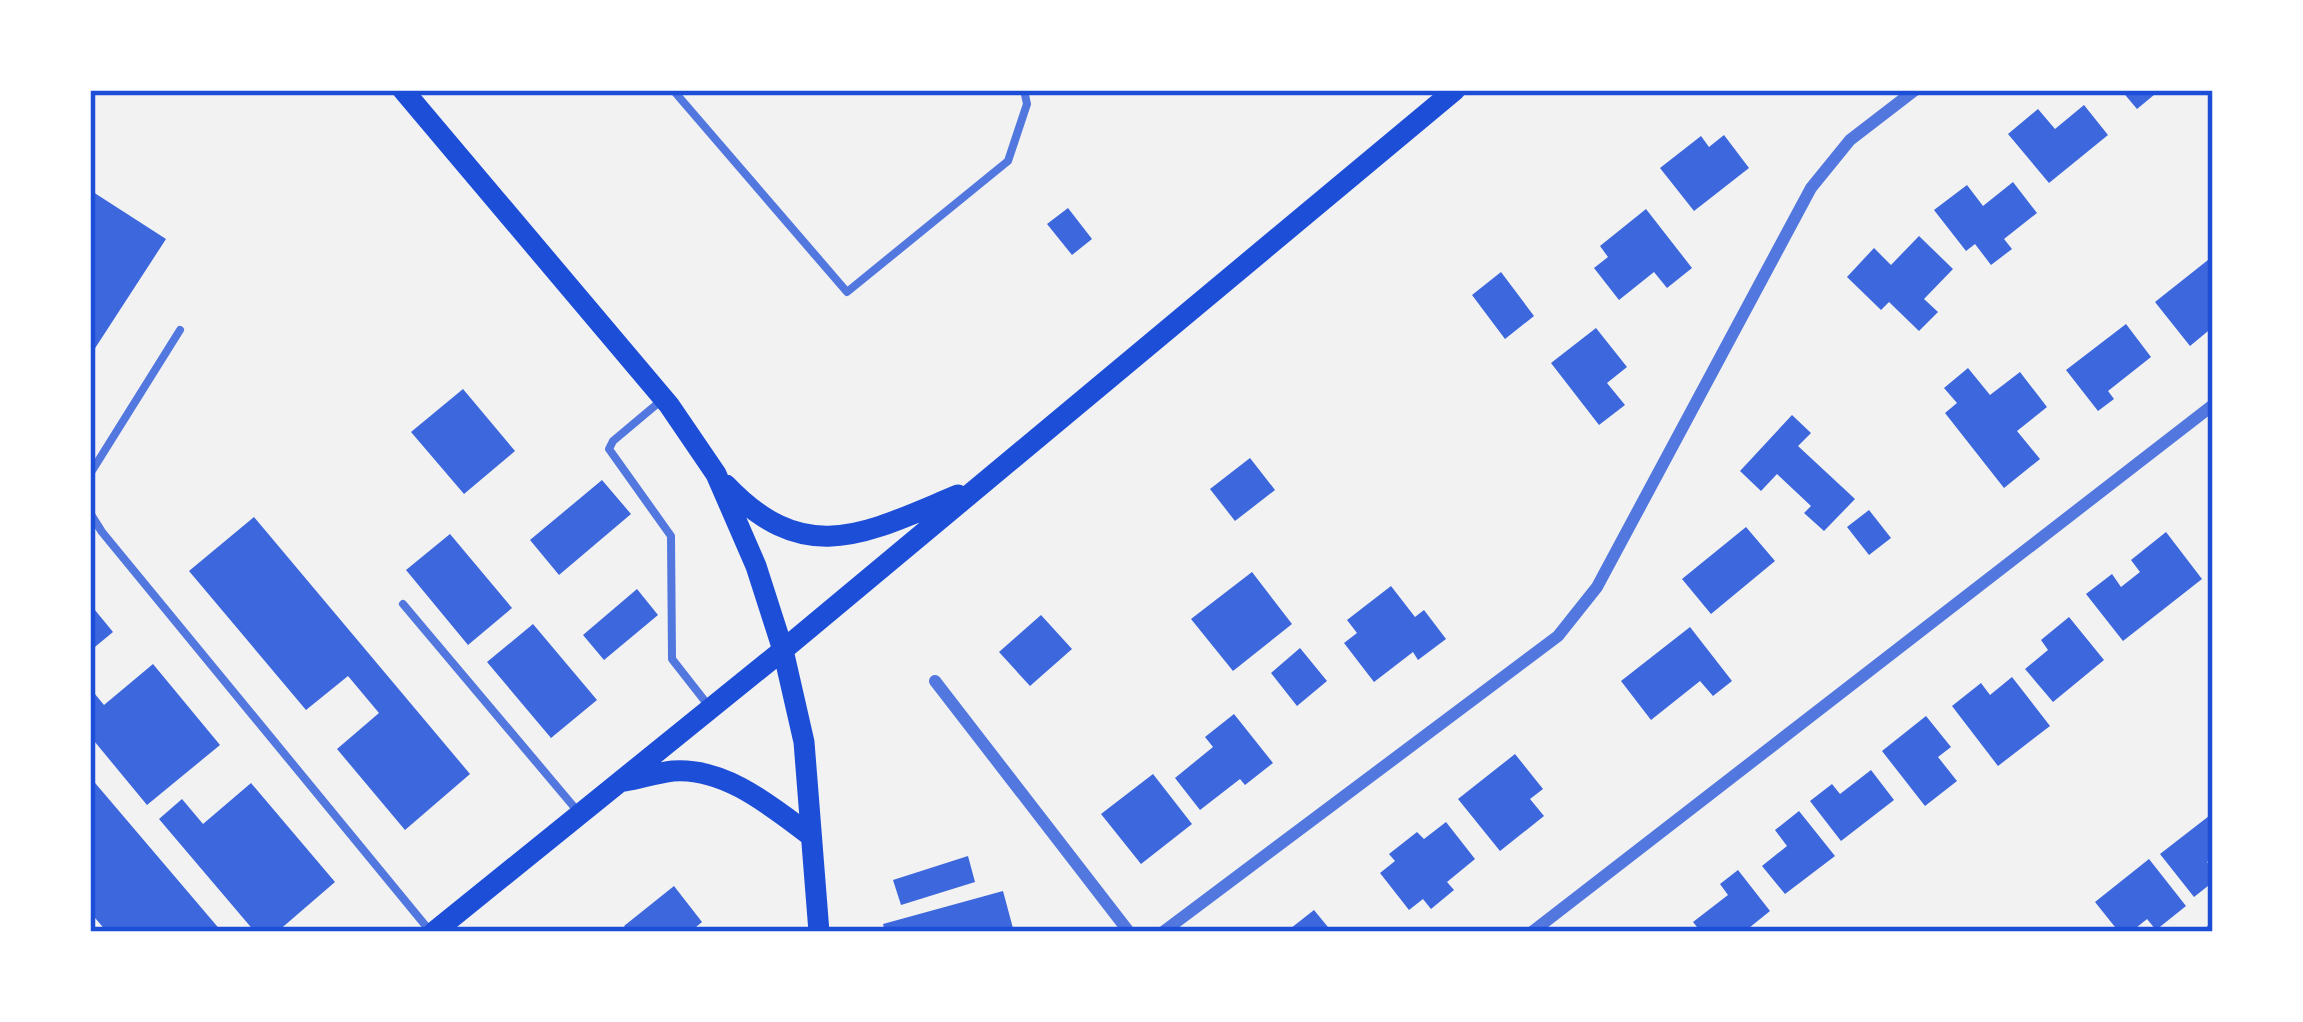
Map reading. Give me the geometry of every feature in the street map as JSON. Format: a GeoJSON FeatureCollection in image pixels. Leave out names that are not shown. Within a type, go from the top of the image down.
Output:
{"type":"FeatureCollection","features":[{"type":"Feature","properties":{"kind":"main road"},"geometry":{"type":"LineString","coordinates":[[403,90],[664,398],[716,474],[745,505],[778,527],[817,538],[871,530],[981,485]]}},
{"type":"Feature","properties":{"kind":"main road"},"geometry":{"type":"LineString","coordinates":[[433,932],[783,650],[1455,90]]}},
{"type":"Feature","properties":{"kind":"main road"},"geometry":{"type":"LineString","coordinates":[[716,474],[756,566],[783,650],[804,742],[819,932]]}},
{"type":"Feature","properties":{"kind":"main road"},"geometry":{"type":"LineString","coordinates":[[619,783],[672,771],[697,772],[749,794],[812,836]]}},
{"type":"Feature","properties":{"kind":"street"},"geometry":{"type":"LineString","coordinates":[[1163,932],[1558,636],[1597,587],[1811,188],[1850,140],[1915,90]]}},
{"type":"Feature","properties":{"kind":"street"},"geometry":{"type":"LineString","coordinates":[[1532,932],[2213,405]]}},
{"type":"Feature","properties":{"kind":"street"},"geometry":{"type":"LineString","coordinates":[[935,681],[1129,932]]}},
{"type":"Feature","properties":{"kind":"lane"},"geometry":{"type":"LineString","coordinates":[[673,90],[848,292],[1008,161],[1027,104],[1024,90]]}},
{"type":"Feature","properties":{"kind":"lane"},"geometry":{"type":"LineString","coordinates":[[90,474],[179,331]]}},
{"type":"Feature","properties":{"kind":"lane"},"geometry":{"type":"LineString","coordinates":[[664,398],[609,449],[671,536],[672,659],[711,708]]}},
{"type":"Feature","properties":{"kind":"lane"},"geometry":{"type":"LineString","coordinates":[[90,513],[433,932]]}},
{"type":"Feature","properties":{"kind":"lane"},"geometry":{"type":"LineString","coordinates":[[403,604],[580,814]]}},
{"type":"Feature","properties":{"kind":"building"},"geometry":{"type":"Polygon","coordinates":[[[2121,90],[2160,90],[2137,109],[2121,90]]]}},
{"type":"Feature","properties":{"kind":"building"},"geometry":{"type":"Polygon","coordinates":[[[2084,105],[2108,135],[2049,183],[2008,134],[2038,109],[2055,129],[2084,105]]]}},
{"type":"Feature","properties":{"kind":"building"},"geometry":{"type":"Polygon","coordinates":[[[1724,135],[1749,168],[1694,211],[1660,168],[1701,136],[1709,147],[1724,135]]]}},
{"type":"Feature","properties":{"kind":"building"},"geometry":{"type":"Polygon","coordinates":[[[2013,182],[2037,213],[2004,239],[2012,249],[1991,265],[1975,244],[1966,251],[1934,210],[1967,185],[1983,206],[2013,182]]]}},
{"type":"Feature","properties":{"kind":"building"},"geometry":{"type":"Polygon","coordinates":[[[93,192],[166,239],[90,356],[90,196],[93,192]]]}},
{"type":"Feature","properties":{"kind":"building"},"geometry":{"type":"Polygon","coordinates":[[[1068,208],[1092,239],[1072,255],[1047,224],[1068,208]]]}},
{"type":"Feature","properties":{"kind":"building"},"geometry":{"type":"Polygon","coordinates":[[[1646,209],[1692,268],[1667,288],[1654,272],[1619,300],[1594,268],[1608,257],[1600,246],[1646,209]]]}},
{"type":"Feature","properties":{"kind":"building"},"geometry":{"type":"Polygon","coordinates":[[[1919,236],[1953,269],[1924,299],[1938,312],[1919,331],[1889,302],[1881,310],[1847,277],[1874,248],[1891,265],[1919,236]]]}},
{"type":"Feature","properties":{"kind":"building"},"geometry":{"type":"Polygon","coordinates":[[[2213,256],[2213,327],[2190,346],[2155,302],[2213,256]]]}},
{"type":"Feature","properties":{"kind":"building"},"geometry":{"type":"Polygon","coordinates":[[[1501,272],[1534,316],[1505,339],[1472,295],[1501,272]]]}},
{"type":"Feature","properties":{"kind":"building"},"geometry":{"type":"Polygon","coordinates":[[[2126,324],[2151,357],[2108,391],[2114,399],[2098,411],[2066,370],[2126,324]]]}},
{"type":"Feature","properties":{"kind":"building"},"geometry":{"type":"Polygon","coordinates":[[[1596,328],[1627,367],[1607,383],[1625,405],[1599,425],[1551,363],[1596,328]]]}},
{"type":"Feature","properties":{"kind":"building"},"geometry":{"type":"Polygon","coordinates":[[[1968,368],[1990,395],[2020,372],[2047,407],[2017,431],[2040,459],[2004,488],[1945,413],[1957,403],[1944,388],[1968,368]]]}},
{"type":"Feature","properties":{"kind":"building"},"geometry":{"type":"Polygon","coordinates":[[[463,389],[515,451],[464,494],[411,432],[463,389]]]}},
{"type":"Feature","properties":{"kind":"building"},"geometry":{"type":"Polygon","coordinates":[[[1792,415],[1811,433],[1798,446],[1855,499],[1824,531],[1804,513],[1811,506],[1777,474],[1761,491],[1740,471],[1792,415]]]}},
{"type":"Feature","properties":{"kind":"building"},"geometry":{"type":"Polygon","coordinates":[[[1250,458],[1275,490],[1235,521],[1210,489],[1250,458]]]}},
{"type":"Feature","properties":{"kind":"building"},"geometry":{"type":"Polygon","coordinates":[[[602,480],[631,514],[559,575],[530,540],[602,480]]]}},
{"type":"Feature","properties":{"kind":"building"},"geometry":{"type":"Polygon","coordinates":[[[1869,510],[1891,538],[1869,555],[1847,527],[1869,510]]]}},
{"type":"Feature","properties":{"kind":"building"},"geometry":{"type":"Polygon","coordinates":[[[254,517],[470,774],[405,830],[337,749],[379,713],[348,676],[306,710],[189,571],[254,517]]]}},
{"type":"Feature","properties":{"kind":"building"},"geometry":{"type":"Polygon","coordinates":[[[1746,527],[1775,561],[1711,614],[1682,579],[1746,527]]]}},
{"type":"Feature","properties":{"kind":"building"},"geometry":{"type":"Polygon","coordinates":[[[2166,532],[2202,579],[2123,641],[2086,594],[2112,574],[2121,587],[2140,572],[2131,560],[2166,532]]]}},
{"type":"Feature","properties":{"kind":"building"},"geometry":{"type":"Polygon","coordinates":[[[450,534],[512,608],[468,645],[406,570],[450,534]]]}},
{"type":"Feature","properties":{"kind":"building"},"geometry":{"type":"Polygon","coordinates":[[[1252,572],[1292,624],[1233,671],[1191,619],[1252,572]]]}},
{"type":"Feature","properties":{"kind":"building"},"geometry":{"type":"Polygon","coordinates":[[[1391,586],[1415,617],[1424,610],[1446,639],[1418,660],[1413,652],[1374,682],[1344,643],[1357,633],[1347,620],[1391,586]]]}},
{"type":"Feature","properties":{"kind":"building"},"geometry":{"type":"Polygon","coordinates":[[[637,589],[658,615],[604,660],[583,635],[637,589]]]}},
{"type":"Feature","properties":{"kind":"building"},"geometry":{"type":"Polygon","coordinates":[[[90,604],[113,632],[90,651],[90,604]]]}},
{"type":"Feature","properties":{"kind":"building"},"geometry":{"type":"Polygon","coordinates":[[[1041,615],[1072,649],[1030,686],[999,652],[1041,615]]]}},
{"type":"Feature","properties":{"kind":"building"},"geometry":{"type":"Polygon","coordinates":[[[2069,617],[2104,660],[2053,702],[2025,669],[2048,650],[2041,640],[2069,617]]]}},
{"type":"Feature","properties":{"kind":"building"},"geometry":{"type":"Polygon","coordinates":[[[533,624],[597,700],[551,738],[487,662],[533,624]]]}},
{"type":"Feature","properties":{"kind":"building"},"geometry":{"type":"Polygon","coordinates":[[[1690,627],[1732,681],[1713,696],[1700,681],[1651,720],[1621,681],[1690,627]]]}},
{"type":"Feature","properties":{"kind":"building"},"geometry":{"type":"Polygon","coordinates":[[[1300,648],[1327,681],[1297,706],[1271,673],[1300,648]]]}},
{"type":"Feature","properties":{"kind":"building"},"geometry":{"type":"Polygon","coordinates":[[[153,664],[220,745],[147,805],[90,736],[90,688],[104,705],[153,664]]]}},
{"type":"Feature","properties":{"kind":"building"},"geometry":{"type":"Polygon","coordinates":[[[2012,677],[2050,726],[1998,766],[1952,706],[1981,683],[1990,695],[2012,677]]]}},
{"type":"Feature","properties":{"kind":"building"},"geometry":{"type":"Polygon","coordinates":[[[1234,714],[1273,763],[1245,785],[1240,779],[1200,810],[1175,778],[1213,747],[1205,737],[1234,714]]]}},
{"type":"Feature","properties":{"kind":"building"},"geometry":{"type":"Polygon","coordinates":[[[1926,716],[1951,747],[1938,757],[1957,781],[1925,806],[1882,751],[1926,716]]]}},
{"type":"Feature","properties":{"kind":"building"},"geometry":{"type":"Polygon","coordinates":[[[1515,754],[1543,789],[1530,799],[1544,816],[1500,851],[1458,799],[1515,754]]]}},
{"type":"Feature","properties":{"kind":"building"},"geometry":{"type":"Polygon","coordinates":[[[1871,770],[1894,800],[1841,841],[1810,801],[1832,784],[1840,794],[1871,770]]]}},
{"type":"Feature","properties":{"kind":"building"},"geometry":{"type":"Polygon","coordinates":[[[1153,774],[1192,824],[1141,864],[1101,814],[1153,774]]]}},
{"type":"Feature","properties":{"kind":"building"},"geometry":{"type":"Polygon","coordinates":[[[90,777],[222,932],[107,932],[90,912],[90,777]]]}},
{"type":"Feature","properties":{"kind":"building"},"geometry":{"type":"Polygon","coordinates":[[[251,783],[335,882],[277,932],[255,932],[159,819],[182,799],[203,824],[251,783]]]}},
{"type":"Feature","properties":{"kind":"building"},"geometry":{"type":"Polygon","coordinates":[[[1799,811],[1835,856],[1785,894],[1762,866],[1787,846],[1775,830],[1799,811]]]}},
{"type":"Feature","properties":{"kind":"building"},"geometry":{"type":"Polygon","coordinates":[[[2209,816],[2213,858],[2207,862],[2213,869],[2213,882],[2194,897],[2160,854],[2209,816]]]}},
{"type":"Feature","properties":{"kind":"building"},"geometry":{"type":"Polygon","coordinates":[[[1446,822],[1475,859],[1447,882],[1454,890],[1431,909],[1423,899],[1409,910],[1380,873],[1395,861],[1389,854],[1417,832],[1424,839],[1446,822]]]}},
{"type":"Feature","properties":{"kind":"building"},"geometry":{"type":"Polygon","coordinates":[[[968,856],[975,882],[901,905],[893,880],[968,856]]]}},
{"type":"Feature","properties":{"kind":"building"},"geometry":{"type":"Polygon","coordinates":[[[2149,859],[2186,906],[2156,930],[2147,919],[2131,932],[2119,932],[2095,902],[2149,859]]]}},
{"type":"Feature","properties":{"kind":"building"},"geometry":{"type":"Polygon","coordinates":[[[1738,870],[1770,911],[1744,932],[1701,932],[1693,922],[1728,895],[1720,884],[1738,870]]]}},
{"type":"Feature","properties":{"kind":"building"},"geometry":{"type":"Polygon","coordinates":[[[674,886],[702,922],[690,932],[629,932],[624,926],[674,886]]]}},
{"type":"Feature","properties":{"kind":"building"},"geometry":{"type":"Polygon","coordinates":[[[1003,891],[1014,932],[885,932],[883,924],[1003,891]]]}},
{"type":"Feature","properties":{"kind":"building"},"geometry":{"type":"Polygon","coordinates":[[[1314,910],[1332,932],[1286,932],[1314,910]]]}}]}
